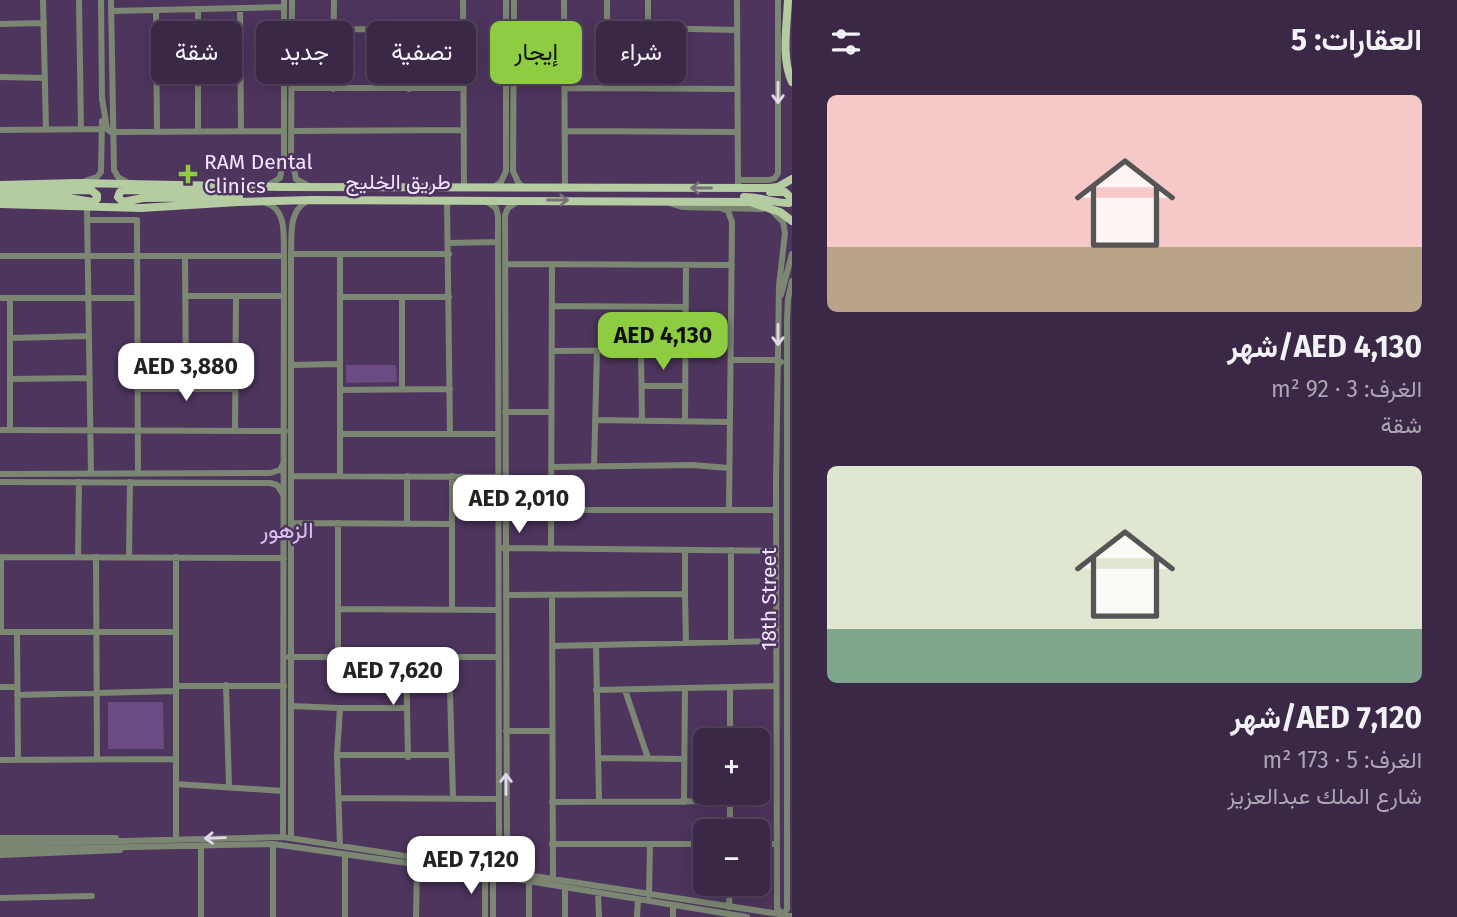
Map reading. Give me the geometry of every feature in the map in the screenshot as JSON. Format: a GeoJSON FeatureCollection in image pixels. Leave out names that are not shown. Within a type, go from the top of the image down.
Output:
{"type":"FeatureCollection","features":[{"type":"Feature","properties":{"kind":"main road"},"geometry":{"type":"LineString","coordinates":[[788,0],[786,57],[792,82]]}},
{"type":"Feature","properties":{"kind":"main road"},"geometry":{"type":"LineString","coordinates":[[787,16],[792,31]]}},
{"type":"Feature","properties":{"kind":"main road","name":"طريق الخليج"},"geometry":{"type":"LineString","coordinates":[[0,186],[77,183],[262,187],[565,188],[738,184],[774,188],[792,179]]}},
{"type":"Feature","properties":{"kind":"main road"},"geometry":{"type":"LineString","coordinates":[[710,201],[727,197],[753,197],[789,203],[791,198],[785,192],[738,184]]}},
{"type":"Feature","properties":{"kind":"main road"},"geometry":{"type":"LineString","coordinates":[[281,187],[253,191],[124,190],[120,191],[118,197],[123,202],[143,198],[225,197],[297,200]]}},
{"type":"Feature","properties":{"kind":"main road"},"geometry":{"type":"LineString","coordinates":[[0,191],[91,190],[96,192],[97,197],[93,202],[68,198],[0,198]]}},
{"type":"Feature","properties":{"kind":"main road","name":"طريق الخليج"},"geometry":{"type":"LineString","coordinates":[[0,204],[158,208],[297,200],[710,201],[762,204],[792,221]]}},
{"type":"Feature","properties":{"kind":"street"},"geometry":{"type":"LineString","coordinates":[[43,0],[46,129]]}},
{"type":"Feature","properties":{"kind":"street"},"geometry":{"type":"LineString","coordinates":[[79,0],[82,129]]}},
{"type":"Feature","properties":{"kind":"street"},"geometry":{"type":"LineString","coordinates":[[77,183],[95,178],[101,172],[101,0]]}},
{"type":"Feature","properties":{"kind":"street"},"geometry":{"type":"LineString","coordinates":[[111,0],[111,132],[114,173],[132,184]]}},
{"type":"Feature","properties":{"kind":"street"},"geometry":{"type":"LineString","coordinates":[[207,0],[207,9]]}},
{"type":"Feature","properties":{"kind":"street"},"geometry":{"type":"LineString","coordinates":[[262,187],[277,180],[288,131],[292,88],[292,0]]}},
{"type":"Feature","properties":{"kind":"street"},"geometry":{"type":"LineString","coordinates":[[334,0],[334,21]]}},
{"type":"Feature","properties":{"kind":"street"},"geometry":{"type":"LineString","coordinates":[[463,0],[464,21]]}},
{"type":"Feature","properties":{"kind":"street"},"geometry":{"type":"LineString","coordinates":[[494,187],[501,182],[506,171],[506,0]]}},
{"type":"Feature","properties":{"kind":"street"},"geometry":{"type":"LineString","coordinates":[[514,0],[513,171],[524,188]]}},
{"type":"Feature","properties":{"kind":"street"},"geometry":{"type":"LineString","coordinates":[[564,0],[565,188]]}},
{"type":"Feature","properties":{"kind":"street"},"geometry":{"type":"LineString","coordinates":[[607,0],[607,88]]}},
{"type":"Feature","properties":{"kind":"street"},"geometry":{"type":"LineString","coordinates":[[648,0],[648,21]]}},
{"type":"Feature","properties":{"kind":"street"},"geometry":{"type":"LineString","coordinates":[[737,0],[738,184],[769,180],[775,178],[778,173],[778,0]]}},
{"type":"Feature","properties":{"kind":"street"},"geometry":{"type":"LineString","coordinates":[[111,11],[240,8],[284,4],[288,131],[293,172],[288,175],[283,173],[282,167]]}},
{"type":"Feature","properties":{"kind":"street"},"geometry":{"type":"LineString","coordinates":[[240,8],[241,131]]}},
{"type":"Feature","properties":{"kind":"street"},"geometry":{"type":"LineString","coordinates":[[198,9],[198,132]]}},
{"type":"Feature","properties":{"kind":"street"},"geometry":{"type":"LineString","coordinates":[[156,10],[157,132]]}},
{"type":"Feature","properties":{"kind":"street"},"geometry":{"type":"LineString","coordinates":[[0,24],[44,23]]}},
{"type":"Feature","properties":{"kind":"street"},"geometry":{"type":"LineString","coordinates":[[686,29],[737,30]]}},
{"type":"Feature","properties":{"kind":"street"},"geometry":{"type":"LineString","coordinates":[[0,77],[45,78]]}},
{"type":"Feature","properties":{"kind":"street"},"geometry":{"type":"LineString","coordinates":[[333,84],[333,89]]}},
{"type":"Feature","properties":{"kind":"street"},"geometry":{"type":"LineString","coordinates":[[409,84],[409,89]]}},
{"type":"Feature","properties":{"kind":"street"},"geometry":{"type":"LineString","coordinates":[[464,84],[464,187]]}},
{"type":"Feature","properties":{"kind":"street"},"geometry":{"type":"LineString","coordinates":[[292,88],[464,88]]}},
{"type":"Feature","properties":{"kind":"street"},"geometry":{"type":"LineString","coordinates":[[565,88],[737,89]]}},
{"type":"Feature","properties":{"kind":"street"},"geometry":{"type":"LineString","coordinates":[[102,99],[107,129],[111,132],[464,130]]}},
{"type":"Feature","properties":{"kind":"street"},"geometry":{"type":"LineString","coordinates":[[0,130],[102,129]]}},
{"type":"Feature","properties":{"kind":"street"},"geometry":{"type":"LineString","coordinates":[[565,131],[738,132]]}},
{"type":"Feature","properties":{"kind":"street"},"geometry":{"type":"LineString","coordinates":[[293,166],[299,181],[314,187]]}},
{"type":"Feature","properties":{"kind":"street"},"geometry":{"type":"LineString","coordinates":[[287,838],[283,791],[284,686],[288,657],[291,476],[287,462],[288,434],[284,431],[284,296],[293,219],[298,207],[311,200]]}},
{"type":"Feature","properties":{"kind":"street"},"geometry":{"type":"LineString","coordinates":[[447,200],[450,434]]}},
{"type":"Feature","properties":{"kind":"street"},"geometry":{"type":"LineString","coordinates":[[484,200],[496,208],[497,477],[506,596],[506,864],[514,873]]}},
{"type":"Feature","properties":{"kind":"street"},"geometry":{"type":"LineString","coordinates":[[485,917],[489,873],[499,862],[497,610],[502,548],[506,211],[519,200]]}},
{"type":"Feature","properties":{"kind":"street"},"geometry":{"type":"LineString","coordinates":[[660,200],[682,206],[765,210],[774,215],[783,235],[778,275],[776,510],[776,844],[777,908],[782,916]]}},
{"type":"Feature","properties":{"kind":"street"},"geometry":{"type":"LineString","coordinates":[[261,201],[280,211],[287,255],[291,365],[284,494],[284,558],[291,706],[287,838]]}},
{"type":"Feature","properties":{"kind":"street"},"geometry":{"type":"LineString","coordinates":[[762,204],[779,216],[785,233],[779,307]]}},
{"type":"Feature","properties":{"kind":"street"},"geometry":{"type":"LineString","coordinates":[[718,207],[728,211],[732,222]]}},
{"type":"Feature","properties":{"kind":"street"},"geometry":{"type":"LineString","coordinates":[[87,208],[91,474]]}},
{"type":"Feature","properties":{"kind":"street"},"geometry":{"type":"LineString","coordinates":[[729,510],[732,222],[735,213],[745,208]]}},
{"type":"Feature","properties":{"kind":"street"},"geometry":{"type":"LineString","coordinates":[[282,220],[287,214],[293,219]]}},
{"type":"Feature","properties":{"kind":"street"},"geometry":{"type":"LineString","coordinates":[[87,220],[137,220],[138,474]]}},
{"type":"Feature","properties":{"kind":"street"},"geometry":{"type":"LineString","coordinates":[[497,232],[505,236]]}},
{"type":"Feature","properties":{"kind":"street"},"geometry":{"type":"LineString","coordinates":[[448,243],[497,242]]}},
{"type":"Feature","properties":{"kind":"street"},"geometry":{"type":"LineString","coordinates":[[340,254],[340,476]]}},
{"type":"Feature","properties":{"kind":"street"},"geometry":{"type":"LineString","coordinates":[[0,256],[449,254]]}},
{"type":"Feature","properties":{"kind":"street"},"geometry":{"type":"LineString","coordinates":[[779,307],[792,254]]}},
{"type":"Feature","properties":{"kind":"street"},"geometry":{"type":"LineString","coordinates":[[185,256],[186,389]]}},
{"type":"Feature","properties":{"kind":"street"},"geometry":{"type":"LineString","coordinates":[[505,264],[732,265]]}},
{"type":"Feature","properties":{"kind":"street"},"geometry":{"type":"LineString","coordinates":[[551,549],[552,264]]}},
{"type":"Feature","properties":{"kind":"street"},"geometry":{"type":"LineString","coordinates":[[685,421],[686,265]]}},
{"type":"Feature","properties":{"kind":"street","name":"18th Street"},"geometry":{"type":"LineString","coordinates":[[782,916],[787,909],[790,583],[787,413],[791,287]]}},
{"type":"Feature","properties":{"kind":"street"},"geometry":{"type":"LineString","coordinates":[[185,296],[284,296]]}},
{"type":"Feature","properties":{"kind":"street"},"geometry":{"type":"LineString","coordinates":[[235,431],[236,296]]}},
{"type":"Feature","properties":{"kind":"street"},"geometry":{"type":"LineString","coordinates":[[340,297],[449,297]]}},
{"type":"Feature","properties":{"kind":"street"},"geometry":{"type":"LineString","coordinates":[[402,297],[402,390]]}},
{"type":"Feature","properties":{"kind":"street"},"geometry":{"type":"LineString","coordinates":[[0,298],[137,298]]}},
{"type":"Feature","properties":{"kind":"street"},"geometry":{"type":"LineString","coordinates":[[10,298],[10,430]]}},
{"type":"Feature","properties":{"kind":"street"},"geometry":{"type":"LineString","coordinates":[[552,306],[686,307]]}},
{"type":"Feature","properties":{"kind":"street"},"geometry":{"type":"LineString","coordinates":[[10,338],[89,336]]}},
{"type":"Feature","properties":{"kind":"street"},"geometry":{"type":"LineString","coordinates":[[641,350],[642,421]]}},
{"type":"Feature","properties":{"kind":"street"},"geometry":{"type":"LineString","coordinates":[[552,351],[686,350]]}},
{"type":"Feature","properties":{"kind":"street"},"geometry":{"type":"LineString","coordinates":[[594,467],[597,351]]}},
{"type":"Feature","properties":{"kind":"street"},"geometry":{"type":"LineString","coordinates":[[732,360],[778,360]]}},
{"type":"Feature","properties":{"kind":"street"},"geometry":{"type":"LineString","coordinates":[[778,360],[783,368],[783,396],[787,413]]}},
{"type":"Feature","properties":{"kind":"street"},"geometry":{"type":"LineString","coordinates":[[291,365],[340,365]]}},
{"type":"Feature","properties":{"kind":"street"},"geometry":{"type":"LineString","coordinates":[[10,379],[90,379]]}},
{"type":"Feature","properties":{"kind":"street"},"geometry":{"type":"LineString","coordinates":[[642,386],[685,386]]}},
{"type":"Feature","properties":{"kind":"street"},"geometry":{"type":"LineString","coordinates":[[138,389],[235,389]]}},
{"type":"Feature","properties":{"kind":"street"},"geometry":{"type":"LineString","coordinates":[[340,390],[450,389]]}},
{"type":"Feature","properties":{"kind":"street"},"geometry":{"type":"LineString","coordinates":[[505,412],[551,412]]}},
{"type":"Feature","properties":{"kind":"street"},"geometry":{"type":"LineString","coordinates":[[595,420],[730,422]]}},
{"type":"Feature","properties":{"kind":"street"},"geometry":{"type":"LineString","coordinates":[[0,429],[284,431]]}},
{"type":"Feature","properties":{"kind":"street"},"geometry":{"type":"LineString","coordinates":[[340,434],[498,434]]}},
{"type":"Feature","properties":{"kind":"street"},"geometry":{"type":"LineString","coordinates":[[0,474],[270,473],[280,470],[287,462]]}},
{"type":"Feature","properties":{"kind":"street"},"geometry":{"type":"LineString","coordinates":[[551,467],[692,465],[729,468]]}},
{"type":"Feature","properties":{"kind":"street"},"geometry":{"type":"LineString","coordinates":[[270,473],[274,479],[270,483]]}},
{"type":"Feature","properties":{"kind":"street"},"geometry":{"type":"LineString","coordinates":[[291,476],[497,477]]}},
{"type":"Feature","properties":{"kind":"street"},"geometry":{"type":"LineString","coordinates":[[407,477],[407,523]]}},
{"type":"Feature","properties":{"kind":"street"},"geometry":{"type":"LineString","coordinates":[[452,477],[452,608]]}},
{"type":"Feature","properties":{"kind":"street"},"geometry":{"type":"LineString","coordinates":[[0,482],[270,483],[280,487],[284,494]]}},
{"type":"Feature","properties":{"kind":"street"},"geometry":{"type":"LineString","coordinates":[[78,557],[79,482]]}},
{"type":"Feature","properties":{"kind":"street"},"geometry":{"type":"LineString","coordinates":[[129,557],[131,482]]}},
{"type":"Feature","properties":{"kind":"street"},"geometry":{"type":"LineString","coordinates":[[551,510],[776,510]]}},
{"type":"Feature","properties":{"kind":"street"},"geometry":{"type":"LineString","coordinates":[[291,523],[452,524]]}},
{"type":"Feature","properties":{"kind":"street"},"geometry":{"type":"LineString","coordinates":[[338,523],[338,657]]}},
{"type":"Feature","properties":{"kind":"street"},"geometry":{"type":"LineString","coordinates":[[502,548],[776,551]]}},
{"type":"Feature","properties":{"kind":"street"},"geometry":{"type":"LineString","coordinates":[[685,550],[686,643]]}},
{"type":"Feature","properties":{"kind":"street"},"geometry":{"type":"LineString","coordinates":[[731,550],[731,642]]}},
{"type":"Feature","properties":{"kind":"street"},"geometry":{"type":"LineString","coordinates":[[96,557],[97,759]]}},
{"type":"Feature","properties":{"kind":"street"},"geometry":{"type":"LineString","coordinates":[[176,557],[176,839]]}},
{"type":"Feature","properties":{"kind":"street"},"geometry":{"type":"LineString","coordinates":[[176,632],[1,632],[1,558],[284,558]]}},
{"type":"Feature","properties":{"kind":"street"},"geometry":{"type":"LineString","coordinates":[[506,596],[685,594]]}},
{"type":"Feature","properties":{"kind":"street"},"geometry":{"type":"LineString","coordinates":[[552,596],[553,879]]}},
{"type":"Feature","properties":{"kind":"street"},"geometry":{"type":"LineString","coordinates":[[338,609],[497,610]]}},
{"type":"Feature","properties":{"kind":"street"},"geometry":{"type":"LineString","coordinates":[[17,632],[18,760]]}},
{"type":"Feature","properties":{"kind":"street"},"geometry":{"type":"LineString","coordinates":[[552,646],[776,641]]}},
{"type":"Feature","properties":{"kind":"street"},"geometry":{"type":"LineString","coordinates":[[596,645],[599,802]]}},
{"type":"Feature","properties":{"kind":"street"},"geometry":{"type":"LineString","coordinates":[[288,657],[497,657]]}},
{"type":"Feature","properties":{"kind":"street"},"geometry":{"type":"LineString","coordinates":[[406,657],[408,757]]}},
{"type":"Feature","properties":{"kind":"street"},"geometry":{"type":"LineString","coordinates":[[449,657],[453,797]]}},
{"type":"Feature","properties":{"kind":"street"},"geometry":{"type":"LineString","coordinates":[[17,695],[226,685],[284,686]]}},
{"type":"Feature","properties":{"kind":"street"},"geometry":{"type":"LineString","coordinates":[[226,685],[229,786]]}},
{"type":"Feature","properties":{"kind":"street"},"geometry":{"type":"LineString","coordinates":[[596,690],[776,686]]}},
{"type":"Feature","properties":{"kind":"street"},"geometry":{"type":"LineString","coordinates":[[0,687],[17,687]]}},
{"type":"Feature","properties":{"kind":"street"},"geometry":{"type":"LineString","coordinates":[[730,687],[730,728]]}},
{"type":"Feature","properties":{"kind":"street"},"geometry":{"type":"LineString","coordinates":[[684,802],[685,688]]}},
{"type":"Feature","properties":{"kind":"street"},"geometry":{"type":"LineString","coordinates":[[625,690],[648,758]]}},
{"type":"Feature","properties":{"kind":"street"},"geometry":{"type":"LineString","coordinates":[[776,705],[781,752],[789,753]]}},
{"type":"Feature","properties":{"kind":"street"},"geometry":{"type":"LineString","coordinates":[[291,706],[407,708]]}},
{"type":"Feature","properties":{"kind":"street"},"geometry":{"type":"LineString","coordinates":[[340,708],[337,755],[340,846]]}},
{"type":"Feature","properties":{"kind":"street"},"geometry":{"type":"LineString","coordinates":[[506,731],[552,731]]}},
{"type":"Feature","properties":{"kind":"street"},"geometry":{"type":"LineString","coordinates":[[337,755],[451,755]]}},
{"type":"Feature","properties":{"kind":"street"},"geometry":{"type":"LineString","coordinates":[[598,758],[684,758]]}},
{"type":"Feature","properties":{"kind":"street"},"geometry":{"type":"LineString","coordinates":[[0,760],[176,759]]}},
{"type":"Feature","properties":{"kind":"street"},"geometry":{"type":"LineString","coordinates":[[176,784],[283,791]]}},
{"type":"Feature","properties":{"kind":"street"},"geometry":{"type":"LineString","coordinates":[[339,798],[498,799]]}},
{"type":"Feature","properties":{"kind":"street"},"geometry":{"type":"LineString","coordinates":[[552,802],[693,802]]}},
{"type":"Feature","properties":{"kind":"street"},"geometry":{"type":"LineString","coordinates":[[0,838],[82,837],[132,840]]}},
{"type":"Feature","properties":{"kind":"street"},"geometry":{"type":"LineString","coordinates":[[0,844],[287,838],[673,905],[708,914],[744,917]]}},
{"type":"Feature","properties":{"kind":"street"},"geometry":{"type":"LineString","coordinates":[[0,852],[273,844],[416,865],[514,873],[792,916]]}},
{"type":"Feature","properties":{"kind":"street"},"geometry":{"type":"LineString","coordinates":[[273,844],[273,917]]}},
{"type":"Feature","properties":{"kind":"street"},"geometry":{"type":"LineString","coordinates":[[552,844],[693,844]]}},
{"type":"Feature","properties":{"kind":"street"},"geometry":{"type":"LineString","coordinates":[[649,895],[650,844]]}},
{"type":"Feature","properties":{"kind":"street"},"geometry":{"type":"LineString","coordinates":[[770,844],[776,844]]}},
{"type":"Feature","properties":{"kind":"street"},"geometry":{"type":"LineString","coordinates":[[201,847],[201,917]]}},
{"type":"Feature","properties":{"kind":"street"},"geometry":{"type":"LineString","coordinates":[[345,855],[345,917]]}},
{"type":"Feature","properties":{"kind":"street"},"geometry":{"type":"LineString","coordinates":[[416,865],[416,917]]}},
{"type":"Feature","properties":{"kind":"street"},"geometry":{"type":"LineString","coordinates":[[489,873],[493,917]]}},
{"type":"Feature","properties":{"kind":"street"},"geometry":{"type":"LineString","coordinates":[[529,882],[529,917]]}},
{"type":"Feature","properties":{"kind":"street"},"geometry":{"type":"LineString","coordinates":[[565,888],[565,917]]}},
{"type":"Feature","properties":{"kind":"street"},"geometry":{"type":"LineString","coordinates":[[598,893],[599,917]]}},
{"type":"Feature","properties":{"kind":"street"},"geometry":{"type":"LineString","coordinates":[[0,898],[92,896]]}},
{"type":"Feature","properties":{"kind":"street"},"geometry":{"type":"LineString","coordinates":[[729,896],[729,907]]}},
{"type":"Feature","properties":{"kind":"street"},"geometry":{"type":"LineString","coordinates":[[638,900],[638,917]]}},
{"type":"Feature","properties":{"kind":"street"},"geometry":{"type":"LineString","coordinates":[[673,905],[673,917]]}},
{"type":"Feature","properties":{"kind":"shaded area"},"geometry":{"type":"Polygon","coordinates":[[[346,365],[396,365],[397,382],[346,383],[346,365]]]}},
{"type":"Feature","properties":{"kind":"shaded area"},"geometry":{"type":"Polygon","coordinates":[[[108,702],[163,702],[164,749],[108,749],[108,702]]]}},
{"type":"Feature","properties":{"kind":"place","name":"RAM Dental Clinics"},"geometry":{"type":"Point","coordinates":[188,174]}},
{"type":"Feature","properties":{"kind":"district","name":"الزهور"},"geometry":{"type":"Point","coordinates":[287,530]}}]}
